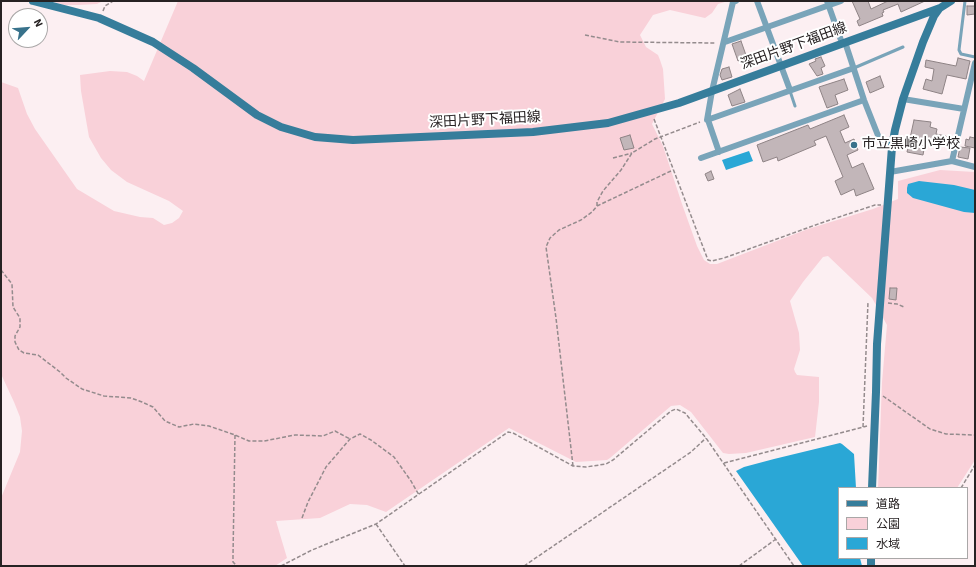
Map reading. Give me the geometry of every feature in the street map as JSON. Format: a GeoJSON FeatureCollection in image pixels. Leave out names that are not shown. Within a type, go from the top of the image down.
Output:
{"type":"FeatureCollection","features":[{"type":"Feature","properties":{"kind":"main road","name":"深田片野下福田線"},"geometry":{"type":"LineString","coordinates":[[33,1],[99,18],[154,42],[193,68],[257,115],[281,127],[315,137],[353,140],[533,132],[608,123],[679,103],[952,1]]}},
{"type":"Feature","properties":{"kind":"main road"},"geometry":{"type":"LineString","coordinates":[[872,487],[877,344],[892,147],[896,124],[903,99],[923,42],[934,16],[941,5]]}},
{"type":"Feature","properties":{"kind":"street"},"geometry":{"type":"LineString","coordinates":[[719,152],[708,120],[712,91],[734,2],[736,1]]}},
{"type":"Feature","properties":{"kind":"street"},"geometry":{"type":"LineString","coordinates":[[757,1],[790,90]]}},
{"type":"Feature","properties":{"kind":"street"},"geometry":{"type":"LineString","coordinates":[[724,43],[828,3],[841,1]]}},
{"type":"Feature","properties":{"kind":"street"},"geometry":{"type":"LineString","coordinates":[[828,3],[854,68],[864,100],[879,138],[892,147]]}},
{"type":"Feature","properties":{"kind":"street"},"geometry":{"type":"LineString","coordinates":[[952,161],[975,63]]}},
{"type":"Feature","properties":{"kind":"street"},"geometry":{"type":"LineString","coordinates":[[708,120],[854,68]]}},
{"type":"Feature","properties":{"kind":"street"},"geometry":{"type":"LineString","coordinates":[[903,99],[964,109]]}},
{"type":"Feature","properties":{"kind":"street"},"geometry":{"type":"LineString","coordinates":[[701,158],[864,100]]}},
{"type":"Feature","properties":{"kind":"street"},"geometry":{"type":"LineString","coordinates":[[890,172],[952,161],[975,166]]}},
{"type":"Feature","properties":{"kind":"lane"},"geometry":{"type":"LineString","coordinates":[[965,1],[959,50],[961,54],[975,57]]}},
{"type":"Feature","properties":{"kind":"lane"},"geometry":{"type":"LineString","coordinates":[[854,68],[903,47]]}},
{"type":"Feature","properties":{"kind":"lane"},"geometry":{"type":"LineString","coordinates":[[790,90],[796,106]]}},
{"type":"Feature","properties":{"kind":"path"},"geometry":{"type":"LineString","coordinates":[[99,18],[105,6],[113,1]]}},
{"type":"Feature","properties":{"kind":"path"},"geometry":{"type":"LineString","coordinates":[[585,35],[620,42],[724,43]]}},
{"type":"Feature","properties":{"kind":"path"},"geometry":{"type":"LineString","coordinates":[[654,118],[704,253],[708,260],[712,261],[874,205]]}},
{"type":"Feature","properties":{"kind":"path"},"geometry":{"type":"LineString","coordinates":[[613,158],[632,153],[655,139],[708,120]]}},
{"type":"Feature","properties":{"kind":"path"},"geometry":{"type":"LineString","coordinates":[[597,206],[597,202],[603,191],[621,170],[632,153]]}},
{"type":"Feature","properties":{"kind":"path"},"geometry":{"type":"LineString","coordinates":[[573,466],[557,325],[546,247],[550,238],[559,230],[581,220],[592,212],[597,206],[673,170]]}},
{"type":"Feature","properties":{"kind":"path"},"geometry":{"type":"LineString","coordinates":[[1,270],[12,284],[13,307],[20,318],[20,326],[15,336],[15,342],[19,350],[24,353],[38,355],[82,389],[104,396],[131,398],[142,402],[153,407],[165,421],[179,427],[201,424],[236,435],[249,441],[264,441],[295,435],[323,436],[336,431],[350,439]]}},
{"type":"Feature","properties":{"kind":"path"},"geometry":{"type":"LineString","coordinates":[[863,427],[868,302]]}},
{"type":"Feature","properties":{"kind":"path"},"geometry":{"type":"LineString","coordinates":[[880,302],[897,304],[904,307]]}},
{"type":"Feature","properties":{"kind":"path"},"geometry":{"type":"LineString","coordinates":[[876,392],[930,429],[946,434],[975,435]]}},
{"type":"Feature","properties":{"kind":"path"},"geometry":{"type":"LineString","coordinates":[[281,566],[312,550],[376,524],[508,432],[513,433],[573,466],[586,467],[606,464],[613,460],[671,411],[676,409],[685,413],[706,438],[794,566]]}},
{"type":"Feature","properties":{"kind":"path"},"geometry":{"type":"LineString","coordinates":[[724,464],[874,424]]}},
{"type":"Feature","properties":{"kind":"path"},"geometry":{"type":"LineString","coordinates":[[302,518],[308,502],[326,467],[350,439],[360,434],[386,450],[394,458],[411,481],[419,495]]}},
{"type":"Feature","properties":{"kind":"path"},"geometry":{"type":"LineString","coordinates":[[236,435],[233,562],[237,566]]}},
{"type":"Feature","properties":{"kind":"path"},"geometry":{"type":"LineString","coordinates":[[524,566],[691,452],[706,438]]}},
{"type":"Feature","properties":{"kind":"path"},"geometry":{"type":"LineString","coordinates":[[962,487],[975,465]]}},
{"type":"Feature","properties":{"kind":"path"},"geometry":{"type":"LineString","coordinates":[[376,524],[405,566]]}},
{"type":"Feature","properties":{"kind":"path"},"geometry":{"type":"LineString","coordinates":[[739,566],[776,539]]}},
{"type":"Feature","properties":{"kind":"green space"},"geometry":{"type":"Polygon","coordinates":[[[51,1],[103,1],[97,4],[64,5],[51,1]]]}},
{"type":"Feature","properties":{"kind":"green space"},"geometry":{"type":"Polygon","coordinates":[[[178,1],[728,1],[718,4],[712,13],[705,18],[670,10],[653,15],[640,35],[646,47],[658,55],[663,69],[665,99],[652,124],[663,146],[697,246],[704,260],[710,264],[717,264],[808,229],[873,209],[898,199],[898,181],[940,170],[975,172],[975,460],[958,487],[878,487],[882,382],[887,325],[872,298],[828,256],[823,257],[790,301],[799,333],[800,350],[794,369],[795,372],[797,375],[819,377],[819,402],[815,437],[746,453],[723,453],[691,412],[680,405],[671,406],[607,460],[576,462],[509,428],[386,512],[367,505],[350,504],[320,518],[276,521],[287,558],[275,566],[1,566],[1,498],[20,452],[22,431],[20,417],[1,374],[1,82],[18,88],[27,114],[35,129],[77,189],[114,211],[140,217],[153,218],[164,225],[172,223],[179,218],[183,211],[169,201],[127,182],[111,170],[101,158],[89,137],[81,91],[80,75],[110,71],[127,72],[144,81],[178,1]]]}},
{"type":"Feature","properties":{"kind":"water"},"geometry":{"type":"Polygon","coordinates":[[[749,151],[753,161],[726,170],[722,160],[749,151]]]}},
{"type":"Feature","properties":{"kind":"water"},"geometry":{"type":"Polygon","coordinates":[[[919,181],[954,185],[975,190],[975,213],[964,212],[913,198],[907,193],[908,184],[919,181]]]}},
{"type":"Feature","properties":{"kind":"water"},"geometry":{"type":"Polygon","coordinates":[[[840,443],[854,454],[856,487],[838,487],[838,559],[860,559],[862,566],[803,566],[736,471],[744,467],[840,443]]]}},
{"type":"Feature","properties":{"kind":"building"},"geometry":{"type":"Polygon","coordinates":[[[852,1],[868,1],[871,9],[888,1],[925,1],[901,12],[898,4],[883,10],[883,16],[859,26],[857,21],[860,19],[852,1]]]}},
{"type":"Feature","properties":{"kind":"building"},"geometry":{"type":"Polygon","coordinates":[[[967,6],[975,6],[975,14],[967,15],[967,6]]]}},
{"type":"Feature","properties":{"kind":"building"},"geometry":{"type":"Polygon","coordinates":[[[741,41],[747,58],[738,61],[732,44],[741,41]]]}},
{"type":"Feature","properties":{"kind":"building"},"geometry":{"type":"Polygon","coordinates":[[[821,57],[825,66],[821,68],[823,74],[817,76],[809,64],[816,61],[815,59],[821,57]]]}},
{"type":"Feature","properties":{"kind":"building"},"geometry":{"type":"Polygon","coordinates":[[[958,58],[970,61],[966,79],[947,75],[942,94],[923,89],[926,79],[932,81],[934,69],[925,67],[926,60],[956,66],[958,58]]]}},
{"type":"Feature","properties":{"kind":"building"},"geometry":{"type":"Polygon","coordinates":[[[729,67],[732,77],[722,80],[720,75],[722,69],[729,67]]]}},
{"type":"Feature","properties":{"kind":"building"},"geometry":{"type":"Polygon","coordinates":[[[880,76],[884,87],[870,93],[866,82],[880,76]]]}},
{"type":"Feature","properties":{"kind":"building"},"geometry":{"type":"Polygon","coordinates":[[[844,79],[848,90],[835,95],[838,104],[827,108],[819,87],[844,79]]]}},
{"type":"Feature","properties":{"kind":"building"},"geometry":{"type":"Polygon","coordinates":[[[740,89],[745,102],[732,106],[728,95],[740,89]]]}},
{"type":"Feature","properties":{"kind":"building"},"geometry":{"type":"Polygon","coordinates":[[[844,115],[849,127],[840,131],[845,143],[854,139],[858,150],[847,155],[852,168],[863,163],[874,189],[856,196],[854,189],[841,195],[835,181],[843,177],[826,136],[814,141],[816,145],[778,161],[777,157],[763,162],[757,145],[808,125],[810,129],[844,115]]]}},
{"type":"Feature","properties":{"kind":"building"},"geometry":{"type":"Polygon","coordinates":[[[914,120],[931,122],[930,127],[937,129],[936,134],[946,136],[945,142],[926,138],[923,155],[907,152],[914,120]]]}},
{"type":"Feature","properties":{"kind":"building"},"geometry":{"type":"Polygon","coordinates":[[[630,135],[634,148],[624,150],[620,138],[630,135]]]}},
{"type":"Feature","properties":{"kind":"building"},"geometry":{"type":"Polygon","coordinates":[[[970,137],[975,138],[975,148],[965,146],[966,139],[969,140],[970,137]]]}},
{"type":"Feature","properties":{"kind":"building"},"geometry":{"type":"Polygon","coordinates":[[[960,147],[970,148],[968,159],[958,157],[960,147]]]}},
{"type":"Feature","properties":{"kind":"building"},"geometry":{"type":"Polygon","coordinates":[[[711,171],[714,179],[708,181],[705,174],[711,171]]]}},
{"type":"Feature","properties":{"kind":"building"},"geometry":{"type":"Polygon","coordinates":[[[890,288],[897,288],[896,300],[889,299],[890,288]]]}},
{"type":"Feature","properties":{"kind":"place","name":"市立黒崎小学校"},"geometry":{"type":"Point","coordinates":[854,145]}}]}
